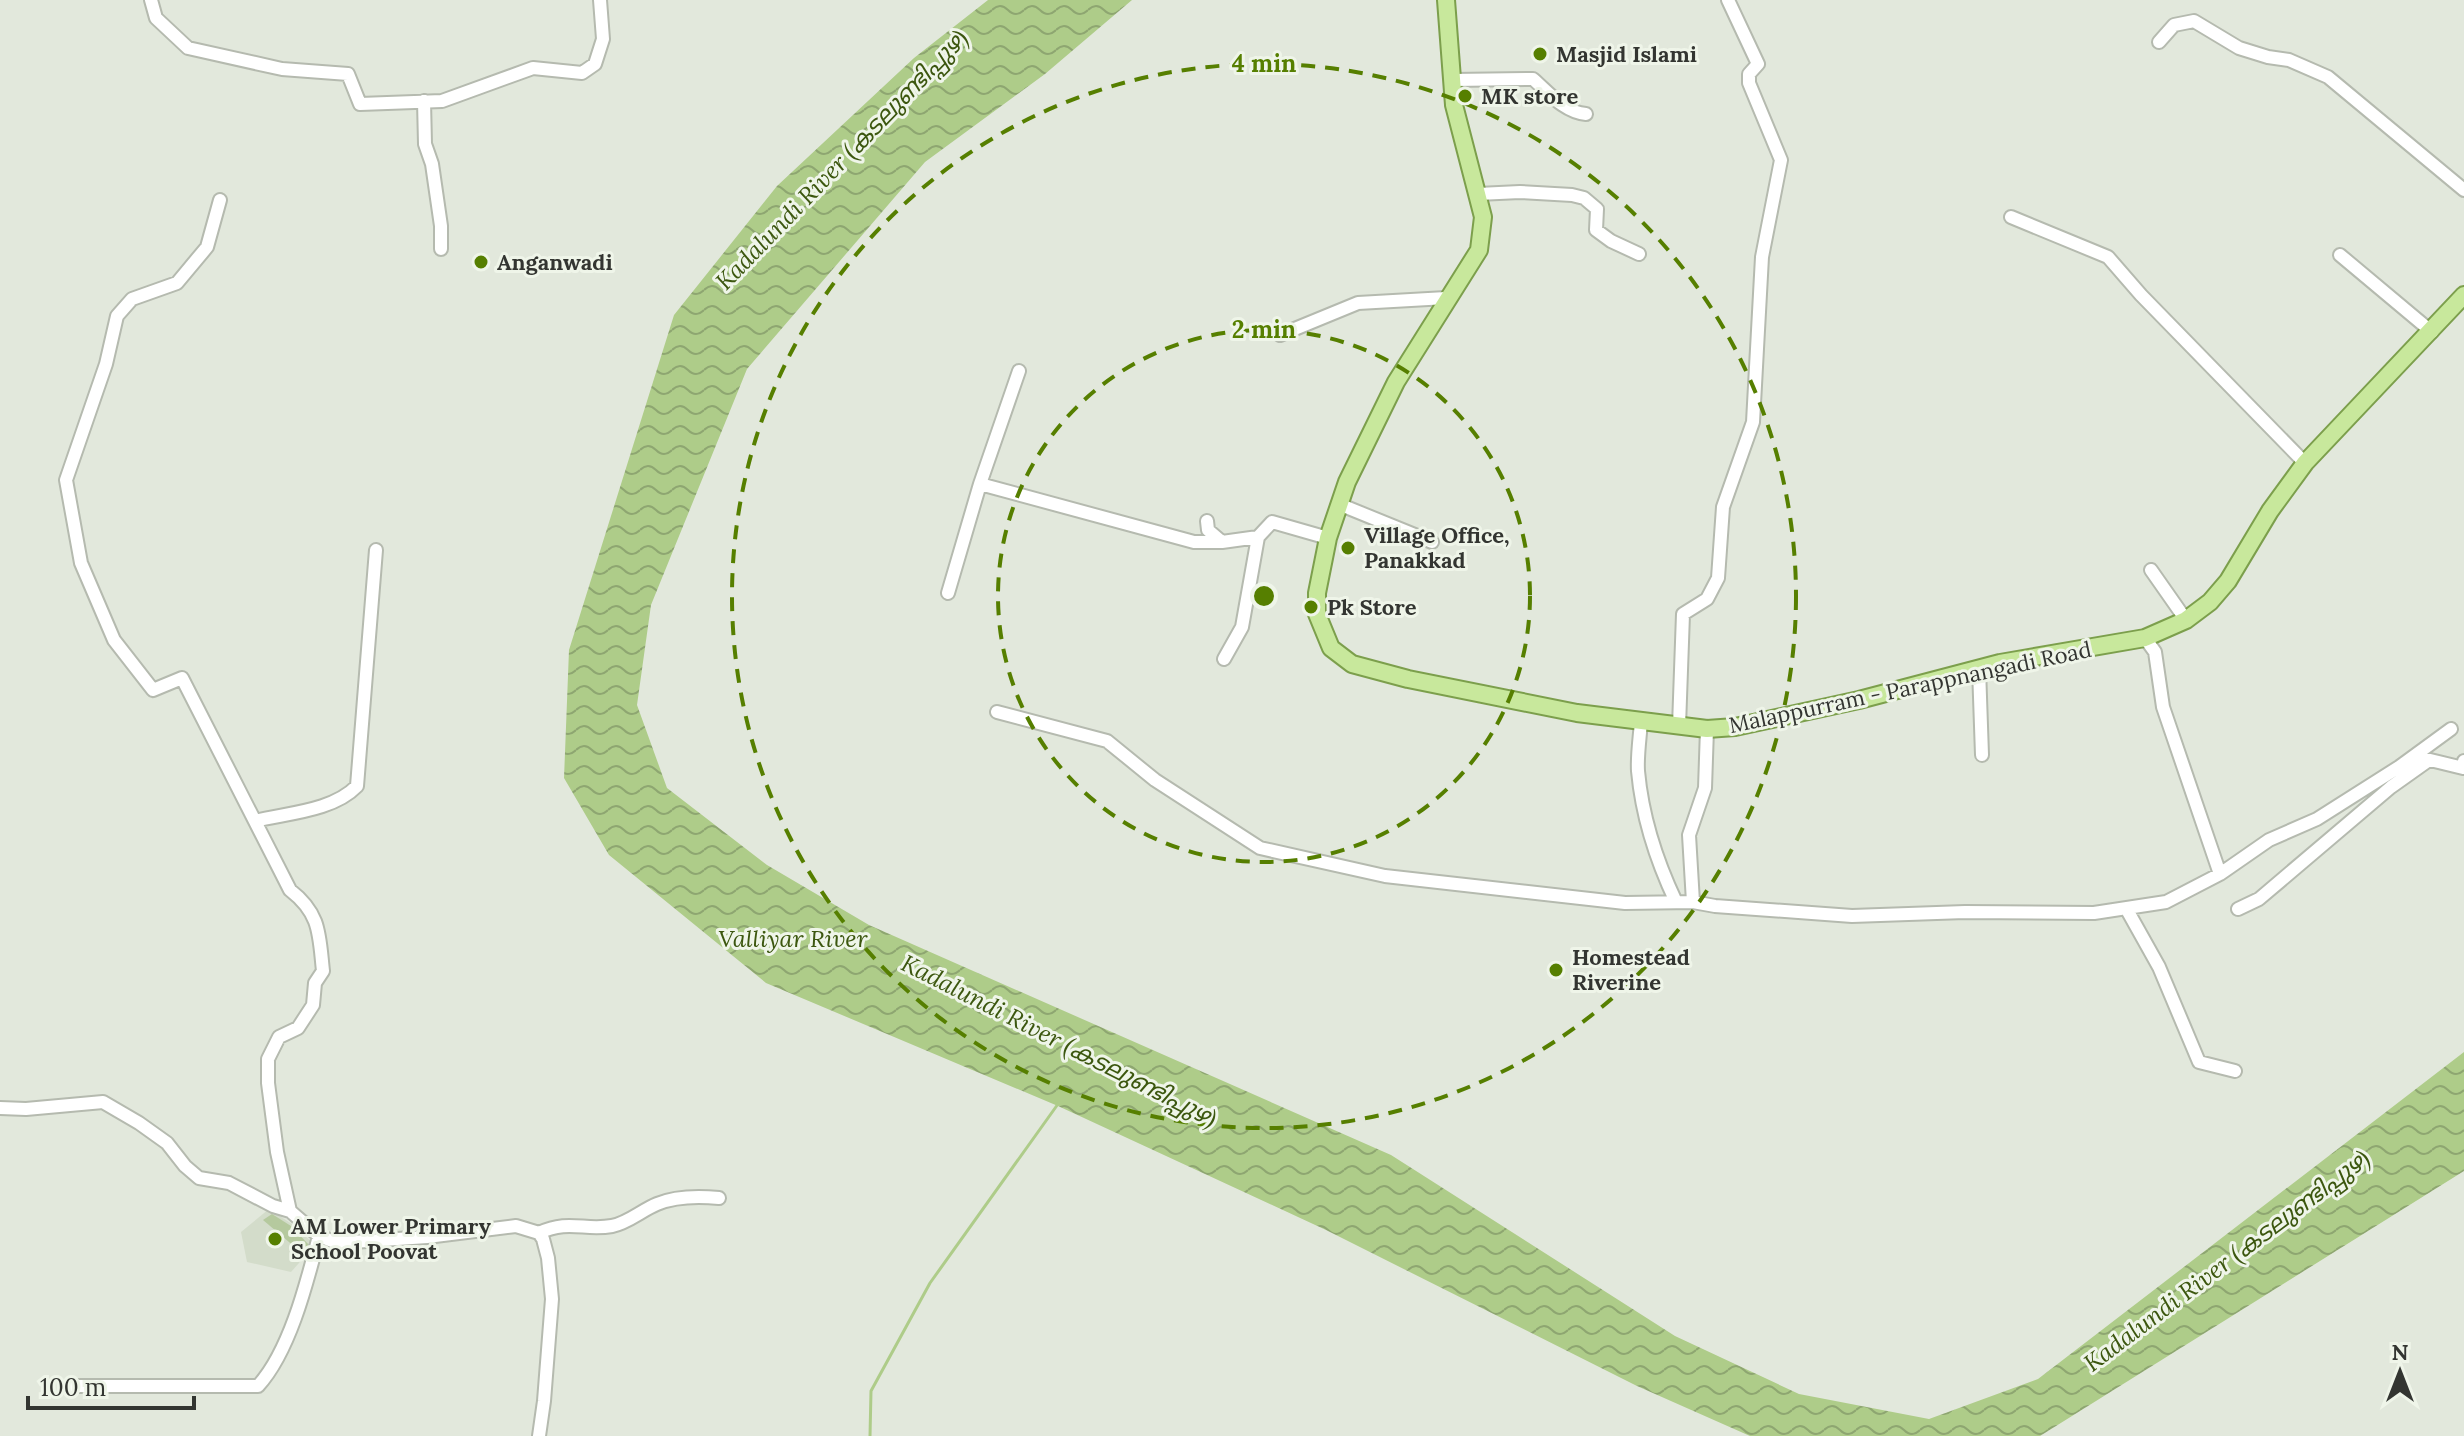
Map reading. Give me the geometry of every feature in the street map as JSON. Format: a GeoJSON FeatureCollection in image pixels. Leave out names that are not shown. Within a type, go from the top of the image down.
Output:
{"type":"FeatureCollection","features":[{"type":"Feature","properties":{"kind":"main road","name":"Malappurram - Parappnangadi Road"},"geometry":{"type":"LineString","coordinates":[[1446,0],[1454,105],[1483,217],[1479,250],[1446,298],[1367,437],[1347,482],[1328,538],[1317,593],[1317,614],[1331,648],[1352,664],[1408,679],[1577,713],[1707,729],[1735,727],[1844,703],[1979,668],[2145,638],[2186,620],[2210,602],[2228,581],[2270,511],[2305,463],[2464,295]]}},
{"type":"Feature","properties":{"kind":"street"},"geometry":{"type":"LineString","coordinates":[[151,0],[156,18],[188,48],[282,69],[348,74],[360,104],[442,101],[533,68],[582,73],[595,64],[603,39],[600,0]]}},
{"type":"Feature","properties":{"kind":"street"},"geometry":{"type":"LineString","coordinates":[[1679,726],[1683,614],[1707,599],[1718,578],[1723,507],[1753,422],[1762,257],[1781,160],[1749,83],[1749,74],[1758,64],[1728,0]]}},
{"type":"Feature","properties":{"kind":"street"},"geometry":{"type":"LineString","coordinates":[[2159,42],[2174,25],[2194,21],[2239,48],[2289,60],[2328,77],[2464,190]]}},
{"type":"Feature","properties":{"kind":"street"},"geometry":{"type":"LineString","coordinates":[[1452,80],[1533,79],[1561,104],[1586,114]]}},
{"type":"Feature","properties":{"kind":"street"},"geometry":{"type":"LineString","coordinates":[[424,101],[425,144],[432,164],[441,226],[441,249]]}},
{"type":"Feature","properties":{"kind":"street"},"geometry":{"type":"LineString","coordinates":[[1478,194],[1520,192],[1584,198],[1597,209],[1596,230],[1639,254]]}},
{"type":"Feature","properties":{"kind":"street"},"geometry":{"type":"LineString","coordinates":[[220,200],[207,247],[177,283],[132,299],[117,316],[106,364],[66,480],[81,563],[114,640],[153,690],[182,678],[290,890],[307,904],[314,917],[323,971],[315,983],[313,1005],[298,1028],[279,1037],[268,1059],[277,1152],[290,1211]]}},
{"type":"Feature","properties":{"kind":"street"},"geometry":{"type":"LineString","coordinates":[[2011,217],[2108,257],[2141,295],[2305,463]]}},
{"type":"Feature","properties":{"kind":"street"},"geometry":{"type":"LineString","coordinates":[[2340,255],[2432,332]]}},
{"type":"Feature","properties":{"kind":"street"},"geometry":{"type":"LineString","coordinates":[[1280,335],[1358,303],[1446,298]]}},
{"type":"Feature","properties":{"kind":"street"},"geometry":{"type":"LineString","coordinates":[[948,593],[980,484],[1019,371]]}},
{"type":"Feature","properties":{"kind":"street"},"geometry":{"type":"LineString","coordinates":[[980,484],[1194,542],[1258,537]]}},
{"type":"Feature","properties":{"kind":"street"},"geometry":{"type":"LineString","coordinates":[[1341,505],[1432,542]]}},
{"type":"Feature","properties":{"kind":"street"},"geometry":{"type":"LineString","coordinates":[[1207,521],[1208,530],[1222,542]]}},
{"type":"Feature","properties":{"kind":"street"},"geometry":{"type":"LineString","coordinates":[[1224,659],[1242,627],[1258,537],[1272,522],[1328,538]]}},
{"type":"Feature","properties":{"kind":"street"},"geometry":{"type":"LineString","coordinates":[[255,821],[331,803],[347,797],[357,786],[376,550]]}},
{"type":"Feature","properties":{"kind":"street"},"geometry":{"type":"LineString","coordinates":[[2151,570],[2186,620]]}},
{"type":"Feature","properties":{"kind":"street"},"geometry":{"type":"LineString","coordinates":[[2145,638],[2155,652],[2163,707],[2220,874]]}},
{"type":"Feature","properties":{"kind":"street"},"geometry":{"type":"LineString","coordinates":[[1979,668],[1982,755]]}},
{"type":"Feature","properties":{"kind":"street"},"geometry":{"type":"LineString","coordinates":[[997,712],[1107,741],[1155,780],[1260,848],[1385,876],[1625,903],[1693,902],[1852,916],[1965,912],[2094,913],[2166,902],[2220,874],[2269,840],[2317,819],[2451,729]]}},
{"type":"Feature","properties":{"kind":"street"},"geometry":{"type":"LineString","coordinates":[[1641,721],[1638,770],[1646,816],[1662,872],[1676,902]]}},
{"type":"Feature","properties":{"kind":"street"},"geometry":{"type":"LineString","coordinates":[[1693,902],[1689,835],[1705,788],[1707,729]]}},
{"type":"Feature","properties":{"kind":"street"},"geometry":{"type":"LineString","coordinates":[[2414,756],[2463,768],[2464,761]]}},
{"type":"Feature","properties":{"kind":"street"},"geometry":{"type":"LineString","coordinates":[[2238,909],[2259,899],[2391,787],[2429,760]]}},
{"type":"Feature","properties":{"kind":"street"},"geometry":{"type":"LineString","coordinates":[[2126,908],[2159,967],[2199,1062],[2235,1071]]}},
{"type":"Feature","properties":{"kind":"street"},"geometry":{"type":"LineString","coordinates":[[0,1108],[26,1109],[103,1102],[167,1143],[199,1178],[229,1183],[273,1206],[290,1211],[319,1236],[337,1243],[427,1237],[516,1226],[539,1233],[548,1258],[552,1299],[539,1436]]}},
{"type":"Feature","properties":{"kind":"street"},"geometry":{"type":"LineString","coordinates":[[539,1233],[569,1224],[610,1227],[659,1203],[679,1198],[719,1198]]}},
{"type":"Feature","properties":{"kind":"street"},"geometry":{"type":"LineString","coordinates":[[73,1386],[258,1386],[270,1373],[298,1306],[319,1236]]}},
{"type":"Feature","properties":{"kind":"shaded area","name":"AM Lower Primary School Poovat"},"geometry":{"type":"Polygon","coordinates":[[[269,1209],[315,1245],[291,1272],[247,1262],[241,1232],[269,1209]]]}},
{"type":"Feature","properties":{"kind":"shaded area"},"geometry":{"type":"Polygon","coordinates":[[[272,1214],[291,1226],[310,1246],[302,1253],[263,1220],[272,1214]]]}},
{"type":"Feature","properties":{"kind":"water","name":"Valliyar River"},"geometry":{"type":"Polygon","coordinates":[[[988,0],[1132,0],[1045,74],[925,162],[747,369],[651,605],[637,705],[667,788],[767,865],[869,925],[1391,1155],[1675,1336],[1799,1394],[1929,1419],[2038,1379],[2464,1052],[2464,1171],[2040,1436],[1750,1436],[1637,1386],[1326,1230],[1058,1106],[766,983],[609,855],[564,778],[569,650],[674,315],[777,186],[914,58],[988,0]]]}},
{"type":"Feature","properties":{"kind":"waterway"},"geometry":{"type":"LineString","coordinates":[[870,1436],[871,1391],[930,1283],[1058,1104]]}},
{"type":"Feature","properties":{"kind":"place","name":"Masjid Islami"},"geometry":{"type":"Point","coordinates":[1540,54]}},
{"type":"Feature","properties":{"kind":"place","name":"MK store"},"geometry":{"type":"Point","coordinates":[1465,96]}},
{"type":"Feature","properties":{"kind":"place","name":"Anganwadi"},"geometry":{"type":"Point","coordinates":[481,262]}},
{"type":"Feature","properties":{"kind":"place","name":"Village Office, Panakkad"},"geometry":{"type":"Point","coordinates":[1348,548]}},
{"type":"Feature","properties":{"kind":"place","name":"Pk Store"},"geometry":{"type":"Point","coordinates":[1311,607]}},
{"type":"Feature","properties":{"kind":"place","name":"Homestead Riverine"},"geometry":{"type":"Point","coordinates":[1556,970]}},
{"type":"Feature","properties":{"kind":"place","name":"AM Lower Primary School Poovat"},"geometry":{"type":"Point","coordinates":[275,1239]}},
{"type":"Feature","properties":{"kind":"water label","name":"Kadalundi River (കടലുണ്ടിപ്പുഴ)"},"geometry":{"type":"Point","coordinates":[842,160]}},
{"type":"Feature","properties":{"kind":"water label","name":"Kadalundi River (കടലുണ്ടിപ്പുഴ)"},"geometry":{"type":"Point","coordinates":[1059,1041]}},
{"type":"Feature","properties":{"kind":"water label","name":"Kadalundi River (കടലുണ്ടിപ്പുഴ)"},"geometry":{"type":"Point","coordinates":[2227,1261]}}]}
